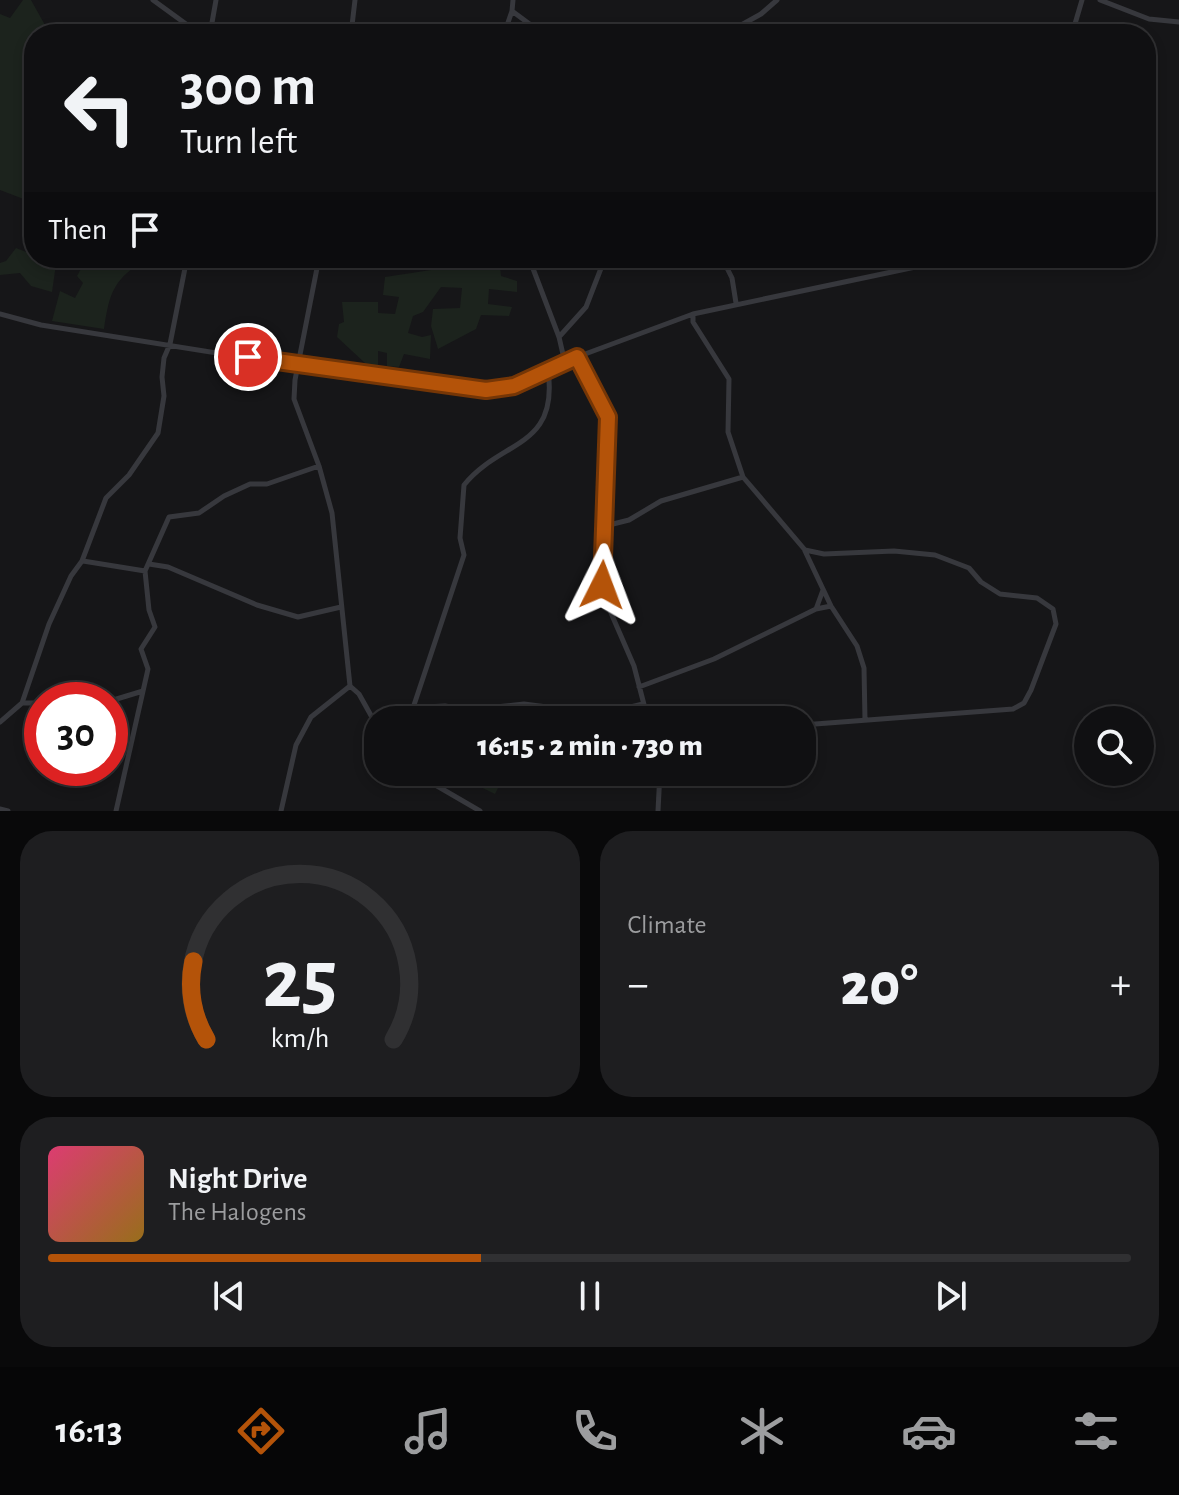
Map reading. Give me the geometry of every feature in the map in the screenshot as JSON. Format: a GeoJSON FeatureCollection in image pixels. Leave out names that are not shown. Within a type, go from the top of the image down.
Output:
{"type":"FeatureCollection","features":[{"type":"Feature","properties":{"kind":"street"},"geometry":{"type":"LineString","coordinates":[[211,24],[216,0]]}},
{"type":"Feature","properties":{"kind":"street"},"geometry":{"type":"LineString","coordinates":[[352,24],[355,0]]}},
{"type":"Feature","properties":{"kind":"street"},"geometry":{"type":"LineString","coordinates":[[507,24],[513,0]]}},
{"type":"Feature","properties":{"kind":"street"},"geometry":{"type":"LineString","coordinates":[[743,24],[777,0]]}},
{"type":"Feature","properties":{"kind":"street"},"geometry":{"type":"LineString","coordinates":[[1075,24],[1082,0]]}},
{"type":"Feature","properties":{"kind":"street"},"geometry":{"type":"LineString","coordinates":[[1100,0],[1149,19],[1179,22]]}},
{"type":"Feature","properties":{"kind":"street"},"geometry":{"type":"LineString","coordinates":[[155,1],[186,24]]}},
{"type":"Feature","properties":{"kind":"street"},"geometry":{"type":"LineString","coordinates":[[512,11],[530,24]]}},
{"type":"Feature","properties":{"kind":"street"},"geometry":{"type":"LineString","coordinates":[[0,722],[22,703],[49,624],[71,576],[82,561],[106,498],[129,475],[158,433],[164,396],[164,358],[170,344],[185,268]]}},
{"type":"Feature","properties":{"kind":"street"},"geometry":{"type":"LineString","coordinates":[[317,268],[294,399],[319,466],[332,513],[350,686],[366,706]]}},
{"type":"Feature","properties":{"kind":"street"},"geometry":{"type":"LineString","coordinates":[[533,268],[559,337],[565,363]]}},
{"type":"Feature","properties":{"kind":"street"},"geometry":{"type":"LineString","coordinates":[[559,337],[586,307],[601,268]]}},
{"type":"Feature","properties":{"kind":"street"},"geometry":{"type":"LineString","coordinates":[[727,268],[736,303]]}},
{"type":"Feature","properties":{"kind":"street"},"geometry":{"type":"LineString","coordinates":[[0,314],[41,325],[299,366],[486,390],[504,389],[577,357],[693,314],[916,268]]}},
{"type":"Feature","properties":{"kind":"street"},"geometry":{"type":"LineString","coordinates":[[693,314],[693,322],[729,379],[728,432],[743,477],[805,550],[831,606],[857,646],[864,668],[865,720]]}},
{"type":"Feature","properties":{"kind":"street"},"geometry":{"type":"LineString","coordinates":[[577,357],[608,417],[602,585],[634,666],[643,704],[635,706]]}},
{"type":"Feature","properties":{"kind":"street"},"geometry":{"type":"LineString","coordinates":[[415,706],[464,555],[460,538],[464,485],[526,438],[544,418],[550,405],[548,370]]}},
{"type":"Feature","properties":{"kind":"street"},"geometry":{"type":"LineString","coordinates":[[116,811],[148,669],[141,649],[155,627],[149,610],[145,571],[169,517],[199,513],[244,487],[267,484],[319,466]]}},
{"type":"Feature","properties":{"kind":"street"},"geometry":{"type":"LineString","coordinates":[[605,526],[629,520],[661,501],[743,477]]}},
{"type":"Feature","properties":{"kind":"street"},"geometry":{"type":"LineString","coordinates":[[805,550],[824,554],[894,551],[935,555],[969,568],[981,582],[1000,594],[1037,598],[1053,609],[1056,624],[1024,703],[1013,709],[816,724]]}},
{"type":"Feature","properties":{"kind":"street"},"geometry":{"type":"LineString","coordinates":[[82,561],[145,571]]}},
{"type":"Feature","properties":{"kind":"street"},"geometry":{"type":"LineString","coordinates":[[149,564],[168,567],[257,605],[298,617],[341,607]]}},
{"type":"Feature","properties":{"kind":"street"},"geometry":{"type":"LineString","coordinates":[[816,609],[823,590]]}},
{"type":"Feature","properties":{"kind":"street"},"geometry":{"type":"LineString","coordinates":[[639,687],[714,659],[816,609],[831,606]]}},
{"type":"Feature","properties":{"kind":"street"},"geometry":{"type":"LineString","coordinates":[[281,811],[296,745],[311,717],[350,686]]}},
{"type":"Feature","properties":{"kind":"street"},"geometry":{"type":"LineString","coordinates":[[128,696],[143,691]]}},
{"type":"Feature","properties":{"kind":"street"},"geometry":{"type":"LineString","coordinates":[[505,706],[539,706]]}},
{"type":"Feature","properties":{"kind":"street"},"geometry":{"type":"LineString","coordinates":[[435,786],[480,811]]}},
{"type":"Feature","properties":{"kind":"street"},"geometry":{"type":"LineString","coordinates":[[658,811],[659,786]]}},
{"type":"Feature","properties":{"kind":"street"},"geometry":{"type":"LineString","coordinates":[[0,809],[8,811]]}},
{"type":"Feature","properties":{"kind":"shaded area"},"geometry":{"type":"Polygon","coordinates":[[[23,0],[31,0],[44,24],[24,24],[24,199],[0,190],[0,14],[10,18],[23,0]]]}},
{"type":"Feature","properties":{"kind":"shaded area"},"geometry":{"type":"Polygon","coordinates":[[[16,248],[24,251],[24,268],[55,268],[52,292],[31,286],[20,273],[0,275],[0,263],[6,261],[16,248]]]}},
{"type":"Feature","properties":{"kind":"shaded area"},"geometry":{"type":"Polygon","coordinates":[[[81,268],[133,268],[120,280],[111,295],[104,329],[52,321],[60,291],[75,298],[83,283],[77,276],[81,268]]]}},
{"type":"Feature","properties":{"kind":"shaded area"},"geometry":{"type":"Polygon","coordinates":[[[500,268],[501,276],[517,281],[517,292],[489,289],[488,304],[512,307],[509,316],[481,315],[476,329],[438,349],[431,326],[433,309],[460,308],[462,288],[441,287],[423,312],[413,316],[408,333],[422,337],[431,335],[430,359],[404,354],[399,367],[387,366],[387,353],[378,351],[378,366],[366,364],[337,337],[339,324],[344,322],[342,302],[378,302],[378,313],[395,314],[399,297],[383,295],[385,277],[431,270],[500,268]]]}},
{"type":"Feature","properties":{"kind":"shaded area"},"geometry":{"type":"Polygon","coordinates":[[[479,786],[499,786],[495,794],[479,786]]]}},
{"type":"Feature","properties":{"kind":"route"},"geometry":{"type":"LineString","coordinates":[[248,357],[396,380],[486,390],[514,386],[577,357],[608,417],[602,585]]}}]}
